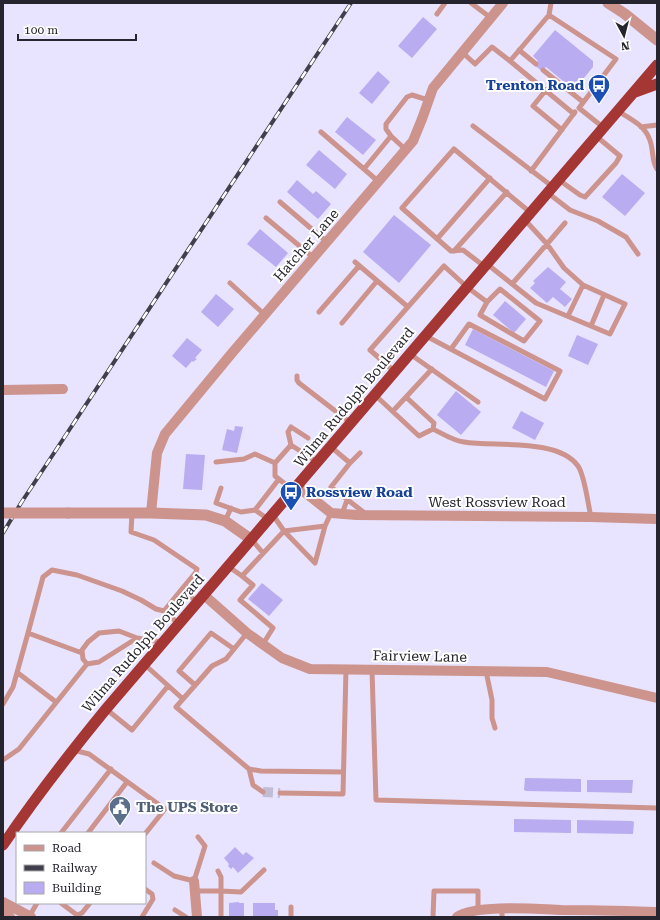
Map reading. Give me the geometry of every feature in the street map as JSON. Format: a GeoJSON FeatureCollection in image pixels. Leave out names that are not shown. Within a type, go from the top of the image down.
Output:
{"type":"FeatureCollection","features":[{"type":"Feature","properties":{"kind":"highway","name":"Wilma Rudolph Boulevard"},"geometry":{"type":"LineString","coordinates":[[3,845],[36,797],[106,709],[657,65]]}},
{"type":"Feature","properties":{"kind":"highway"},"geometry":{"type":"LineString","coordinates":[[632,93],[657,84]]}},
{"type":"Feature","properties":{"kind":"street","name":"Hatcher Lane"},"geometry":{"type":"LineString","coordinates":[[151,513],[157,452],[165,434],[406,150],[413,141],[433,88],[503,3]]}},
{"type":"Feature","properties":{"kind":"street"},"geometry":{"type":"LineString","coordinates":[[608,3],[625,14],[657,40]]}},
{"type":"Feature","properties":{"kind":"street"},"geometry":{"type":"LineString","coordinates":[[3,390],[63,389]]}},
{"type":"Feature","properties":{"kind":"street"},"geometry":{"type":"LineString","coordinates":[[295,488],[330,513]]}},
{"type":"Feature","properties":{"kind":"street"},"geometry":{"type":"LineString","coordinates":[[3,513],[151,513],[206,515],[225,521],[252,540]]}},
{"type":"Feature","properties":{"kind":"street","name":"West Rossview Road"},"geometry":{"type":"LineString","coordinates":[[330,513],[368,516],[591,517],[657,519]]}},
{"type":"Feature","properties":{"kind":"street","name":"Fairview Lane"},"geometry":{"type":"LineString","coordinates":[[201,598],[282,658],[310,669],[547,672],[657,698]]}},
{"type":"Feature","properties":{"kind":"street"},"geometry":{"type":"LineString","coordinates":[[194,880],[194,917]]}},
{"type":"Feature","properties":{"kind":"street"},"geometry":{"type":"LineString","coordinates":[[3,902],[30,917]]}},
{"type":"Feature","properties":{"kind":"street"},"geometry":{"type":"LineString","coordinates":[[457,917],[460,914],[478,910],[502,913],[657,912]]}},
{"type":"Feature","properties":{"kind":"street"},"geometry":{"type":"LineString","coordinates":[[3,913],[10,917]]}},
{"type":"Feature","properties":{"kind":"lane"},"geometry":{"type":"LineString","coordinates":[[437,14],[445,3]]}},
{"type":"Feature","properties":{"kind":"lane"},"geometry":{"type":"LineString","coordinates":[[471,3],[491,18]]}},
{"type":"Feature","properties":{"kind":"lane"},"geometry":{"type":"LineString","coordinates":[[510,61],[549,15],[551,3]]}},
{"type":"Feature","properties":{"kind":"lane"},"geometry":{"type":"LineString","coordinates":[[531,170],[616,59],[549,15]]}},
{"type":"Feature","properties":{"kind":"lane"},"geometry":{"type":"LineString","coordinates":[[462,52],[475,64],[492,47],[574,114]]}},
{"type":"Feature","properties":{"kind":"lane"},"geometry":{"type":"LineString","coordinates":[[519,50],[536,64]]}},
{"type":"Feature","properties":{"kind":"lane"},"geometry":{"type":"LineString","coordinates":[[543,70],[583,102]]}},
{"type":"Feature","properties":{"kind":"lane"},"geometry":{"type":"LineString","coordinates":[[546,90],[533,106],[562,130]]}},
{"type":"Feature","properties":{"kind":"lane"},"geometry":{"type":"LineString","coordinates":[[406,150],[391,136],[386,128],[386,124],[407,97],[412,95],[428,100]]}},
{"type":"Feature","properties":{"kind":"lane"},"geometry":{"type":"LineString","coordinates":[[553,187],[585,197],[616,163],[620,156],[579,108]]}},
{"type":"Feature","properties":{"kind":"lane"},"geometry":{"type":"LineString","coordinates":[[618,111],[641,127],[650,138],[656,166]]}},
{"type":"Feature","properties":{"kind":"lane"},"geometry":{"type":"LineString","coordinates":[[641,127],[657,125]]}},
{"type":"Feature","properties":{"kind":"lane"},"geometry":{"type":"LineString","coordinates":[[473,126],[553,187],[570,210],[598,221],[626,237],[638,254]]}},
{"type":"Feature","properties":{"kind":"lane"},"geometry":{"type":"LineString","coordinates":[[321,132],[379,182]]}},
{"type":"Feature","properties":{"kind":"lane"},"geometry":{"type":"LineString","coordinates":[[364,169],[391,136]]}},
{"type":"Feature","properties":{"kind":"lane"},"geometry":{"type":"LineString","coordinates":[[454,149],[506,192],[528,216],[564,268],[583,285],[625,304],[610,334],[536,303],[486,265],[463,250],[451,251],[402,208],[454,149]]}},
{"type":"Feature","properties":{"kind":"lane"},"geometry":{"type":"LineString","coordinates":[[437,239],[490,178]]}},
{"type":"Feature","properties":{"kind":"lane"},"geometry":{"type":"LineString","coordinates":[[454,251],[506,192]]}},
{"type":"Feature","properties":{"kind":"lane"},"geometry":{"type":"LineString","coordinates":[[280,202],[327,242]]}},
{"type":"Feature","properties":{"kind":"lane"},"geometry":{"type":"LineString","coordinates":[[266,218],[314,258]]}},
{"type":"Feature","properties":{"kind":"lane"},"geometry":{"type":"LineString","coordinates":[[512,284],[565,223]]}},
{"type":"Feature","properties":{"kind":"lane"},"geometry":{"type":"LineString","coordinates":[[319,312],[357,264],[408,307]]}},
{"type":"Feature","properties":{"kind":"lane"},"geometry":{"type":"LineString","coordinates":[[395,372],[370,350],[444,266],[467,287],[487,302]]}},
{"type":"Feature","properties":{"kind":"lane"},"geometry":{"type":"LineString","coordinates":[[342,323],[378,281]]}},
{"type":"Feature","properties":{"kind":"lane"},"geometry":{"type":"LineString","coordinates":[[230,282],[265,315]]}},
{"type":"Feature","properties":{"kind":"lane"},"geometry":{"type":"LineString","coordinates":[[568,316],[583,285]]}},
{"type":"Feature","properties":{"kind":"lane"},"geometry":{"type":"LineString","coordinates":[[500,289],[540,322],[524,341],[480,314],[487,302],[500,289]]}},
{"type":"Feature","properties":{"kind":"lane"},"geometry":{"type":"LineString","coordinates":[[591,326],[604,294]]}},
{"type":"Feature","properties":{"kind":"lane"},"geometry":{"type":"LineString","coordinates":[[426,336],[544,399],[560,371],[469,324],[451,349]]}},
{"type":"Feature","properties":{"kind":"lane"},"geometry":{"type":"LineString","coordinates":[[410,354],[478,402]]}},
{"type":"Feature","properties":{"kind":"lane"},"geometry":{"type":"LineString","coordinates":[[393,412],[432,369]]}},
{"type":"Feature","properties":{"kind":"lane"},"geometry":{"type":"LineString","coordinates":[[296,376],[296,380],[299,383],[351,423]]}},
{"type":"Feature","properties":{"kind":"lane"},"geometry":{"type":"LineString","coordinates":[[375,395],[418,436],[434,429]]}},
{"type":"Feature","properties":{"kind":"lane"},"geometry":{"type":"LineString","coordinates":[[406,397],[434,423],[434,429]]}},
{"type":"Feature","properties":{"kind":"lane"},"geometry":{"type":"LineString","coordinates":[[308,438],[291,427],[288,432],[291,445],[318,462]]}},
{"type":"Feature","properties":{"kind":"lane"},"geometry":{"type":"LineString","coordinates":[[434,429],[463,442],[535,446],[564,454],[579,467],[591,517]]}},
{"type":"Feature","properties":{"kind":"lane"},"geometry":{"type":"LineString","coordinates":[[291,445],[275,463],[275,476],[295,488]]}},
{"type":"Feature","properties":{"kind":"lane"},"geometry":{"type":"LineString","coordinates":[[331,447],[350,463]]}},
{"type":"Feature","properties":{"kind":"lane"},"geometry":{"type":"LineString","coordinates":[[360,453],[331,487],[368,516]]}},
{"type":"Feature","properties":{"kind":"lane"},"geometry":{"type":"LineString","coordinates":[[216,462],[244,460],[255,454],[275,463]]}},
{"type":"Feature","properties":{"kind":"lane"},"geometry":{"type":"LineString","coordinates":[[255,510],[279,479]]}},
{"type":"Feature","properties":{"kind":"lane"},"geometry":{"type":"LineString","coordinates":[[221,488],[216,503],[240,512],[255,510],[271,517],[315,563],[330,513]]}},
{"type":"Feature","properties":{"kind":"lane"},"geometry":{"type":"LineString","coordinates":[[342,514],[347,500]]}},
{"type":"Feature","properties":{"kind":"lane"},"geometry":{"type":"LineString","coordinates":[[225,521],[231,508]]}},
{"type":"Feature","properties":{"kind":"lane"},"geometry":{"type":"LineString","coordinates":[[132,513],[131,532],[154,540],[197,569],[164,611]]}},
{"type":"Feature","properties":{"kind":"lane"},"geometry":{"type":"LineString","coordinates":[[242,576],[284,531],[325,526]]}},
{"type":"Feature","properties":{"kind":"lane"},"geometry":{"type":"LineString","coordinates":[[252,540],[263,553]]}},
{"type":"Feature","properties":{"kind":"lane"},"geometry":{"type":"LineString","coordinates":[[229,567],[253,584],[240,600],[273,628],[263,644]]}},
{"type":"Feature","properties":{"kind":"lane"},"geometry":{"type":"LineString","coordinates":[[3,704],[13,687],[18,673],[43,577],[52,570],[77,575],[122,591],[156,609],[164,611],[179,624]]}},
{"type":"Feature","properties":{"kind":"lane"},"geometry":{"type":"LineString","coordinates":[[181,590],[201,598]]}},
{"type":"Feature","properties":{"kind":"lane"},"geometry":{"type":"LineString","coordinates":[[87,664],[83,659],[82,650],[88,642],[99,633],[119,631],[138,638],[163,642]]}},
{"type":"Feature","properties":{"kind":"lane"},"geometry":{"type":"LineString","coordinates":[[28,633],[82,653]]}},
{"type":"Feature","properties":{"kind":"lane"},"geometry":{"type":"LineString","coordinates":[[195,686],[179,671],[211,633],[234,649]]}},
{"type":"Feature","properties":{"kind":"lane"},"geometry":{"type":"LineString","coordinates":[[247,633],[226,659],[212,666],[176,707],[249,769],[261,771],[343,772]]}},
{"type":"Feature","properties":{"kind":"lane"},"geometry":{"type":"LineString","coordinates":[[3,760],[19,749],[87,664],[99,662],[138,638]]}},
{"type":"Feature","properties":{"kind":"lane"},"geometry":{"type":"LineString","coordinates":[[144,664],[183,699]]}},
{"type":"Feature","properties":{"kind":"lane"},"geometry":{"type":"LineString","coordinates":[[280,793],[343,794],[346,669]]}},
{"type":"Feature","properties":{"kind":"lane"},"geometry":{"type":"LineString","coordinates":[[372,670],[376,800],[657,808]]}},
{"type":"Feature","properties":{"kind":"lane"},"geometry":{"type":"LineString","coordinates":[[486,671],[492,700],[492,718],[494,728]]}},
{"type":"Feature","properties":{"kind":"lane"},"geometry":{"type":"LineString","coordinates":[[18,673],[56,702]]}},
{"type":"Feature","properties":{"kind":"lane"},"geometry":{"type":"LineString","coordinates":[[106,709],[132,730],[168,686]]}},
{"type":"Feature","properties":{"kind":"lane"},"geometry":{"type":"LineString","coordinates":[[72,750],[89,754],[165,809],[146,833]]}},
{"type":"Feature","properties":{"kind":"lane"},"geometry":{"type":"LineString","coordinates":[[62,832],[111,769]]}},
{"type":"Feature","properties":{"kind":"lane"},"geometry":{"type":"LineString","coordinates":[[249,769],[253,785],[263,792]]}},
{"type":"Feature","properties":{"kind":"lane"},"geometry":{"type":"LineString","coordinates":[[89,832],[128,782]]}},
{"type":"Feature","properties":{"kind":"lane"},"geometry":{"type":"LineString","coordinates":[[154,863],[174,876],[194,880],[205,846],[198,837]]}},
{"type":"Feature","properties":{"kind":"lane"},"geometry":{"type":"LineString","coordinates":[[194,891],[240,892],[264,870]]}},
{"type":"Feature","properties":{"kind":"lane"},"geometry":{"type":"LineString","coordinates":[[218,871],[221,877],[221,917]]}},
{"type":"Feature","properties":{"kind":"lane"},"geometry":{"type":"LineString","coordinates":[[142,917],[153,899],[152,894],[146,890]]}},
{"type":"Feature","properties":{"kind":"lane"},"geometry":{"type":"LineString","coordinates":[[433,917],[434,890],[478,891],[478,910]]}},
{"type":"Feature","properties":{"kind":"lane"},"geometry":{"type":"LineString","coordinates":[[30,917],[36,904]]}},
{"type":"Feature","properties":{"kind":"lane"},"geometry":{"type":"LineString","coordinates":[[62,904],[77,915],[82,913],[89,904]]}},
{"type":"Feature","properties":{"kind":"lane"},"geometry":{"type":"LineString","coordinates":[[290,907],[291,917]]}},
{"type":"Feature","properties":{"kind":"lane"},"geometry":{"type":"LineString","coordinates":[[175,910],[186,917]]}},
{"type":"Feature","properties":{"kind":"building"},"geometry":{"type":"Polygon","coordinates":[[[423,17],[437,29],[412,58],[398,46],[423,17]]]}},
{"type":"Feature","properties":{"kind":"building"},"geometry":{"type":"Polygon","coordinates":[[[555,30],[593,61],[593,67],[574,90],[546,67],[542,71],[534,65],[538,61],[533,56],[555,30]]]}},
{"type":"Feature","properties":{"kind":"building"},"geometry":{"type":"Polygon","coordinates":[[[378,71],[390,82],[372,104],[359,93],[378,71]]]}},
{"type":"Feature","properties":{"kind":"building"},"geometry":{"type":"Polygon","coordinates":[[[347,117],[376,140],[363,155],[335,132],[347,117]]]}},
{"type":"Feature","properties":{"kind":"building"},"geometry":{"type":"Polygon","coordinates":[[[319,150],[347,174],[335,189],[306,165],[319,150]]]}},
{"type":"Feature","properties":{"kind":"building"},"geometry":{"type":"Polygon","coordinates":[[[622,174],[645,193],[625,216],[602,197],[622,174]]]}},
{"type":"Feature","properties":{"kind":"building"},"geometry":{"type":"Polygon","coordinates":[[[297,180],[313,194],[316,191],[331,204],[318,219],[287,192],[297,180]]]}},
{"type":"Feature","properties":{"kind":"building"},"geometry":{"type":"Polygon","coordinates":[[[394,215],[431,245],[399,283],[363,252],[394,215]]]}},
{"type":"Feature","properties":{"kind":"building"},"geometry":{"type":"Polygon","coordinates":[[[260,229],[288,253],[276,267],[247,244],[260,229]]]}},
{"type":"Feature","properties":{"kind":"building"},"geometry":{"type":"Polygon","coordinates":[[[548,267],[566,282],[560,289],[572,299],[565,307],[553,297],[547,303],[530,288],[535,283],[533,281],[548,267]]]}},
{"type":"Feature","properties":{"kind":"building"},"geometry":{"type":"Polygon","coordinates":[[[216,294],[234,309],[218,327],[201,312],[216,294]]]}},
{"type":"Feature","properties":{"kind":"building"},"geometry":{"type":"Polygon","coordinates":[[[505,301],[526,319],[514,333],[493,315],[505,301]]]}},
{"type":"Feature","properties":{"kind":"building"},"geometry":{"type":"Polygon","coordinates":[[[473,329],[554,371],[546,387],[465,345],[473,329]]]}},
{"type":"Feature","properties":{"kind":"building"},"geometry":{"type":"Polygon","coordinates":[[[577,335],[598,344],[588,365],[568,356],[577,335]]]}},
{"type":"Feature","properties":{"kind":"building"},"geometry":{"type":"Polygon","coordinates":[[[187,338],[202,350],[195,358],[197,359],[193,362],[192,361],[186,368],[172,356],[187,338]]]}},
{"type":"Feature","properties":{"kind":"building"},"geometry":{"type":"Polygon","coordinates":[[[456,391],[481,412],[461,435],[437,415],[456,391]]]}},
{"type":"Feature","properties":{"kind":"building"},"geometry":{"type":"Polygon","coordinates":[[[521,411],[544,423],[535,440],[512,428],[521,411]]]}},
{"type":"Feature","properties":{"kind":"building"},"geometry":{"type":"Polygon","coordinates":[[[235,426],[243,427],[237,453],[222,450],[227,429],[234,431],[235,426]]]}},
{"type":"Feature","properties":{"kind":"building"},"geometry":{"type":"Polygon","coordinates":[[[186,454],[205,455],[202,490],[183,489],[186,454]]]}},
{"type":"Feature","properties":{"kind":"building"},"geometry":{"type":"Polygon","coordinates":[[[262,583],[283,600],[269,616],[248,599],[262,583]]]}},
{"type":"Feature","properties":{"kind":"building"},"geometry":{"type":"Polygon","coordinates":[[[525,778],[581,779],[581,792],[526,791],[524,790],[525,778]]]}},
{"type":"Feature","properties":{"kind":"building"},"geometry":{"type":"Polygon","coordinates":[[[587,780],[633,780],[632,793],[587,792],[587,780]]]}},
{"type":"Feature","properties":{"kind":"building"},"geometry":{"type":"Polygon","coordinates":[[[514,819],[571,820],[571,833],[514,832],[514,819]]]}},
{"type":"Feature","properties":{"kind":"building"},"geometry":{"type":"Polygon","coordinates":[[[577,820],[632,821],[634,822],[633,834],[577,833],[577,820]]]}},
{"type":"Feature","properties":{"kind":"building"},"geometry":{"type":"Polygon","coordinates":[[[235,847],[243,855],[246,852],[254,858],[238,873],[233,867],[231,869],[228,866],[229,864],[224,858],[235,847]]]}},
{"type":"Feature","properties":{"kind":"building"},"geometry":{"type":"Polygon","coordinates":[[[229,903],[244,903],[244,917],[229,917],[229,903]]]}},
{"type":"Feature","properties":{"kind":"building"},"geometry":{"type":"Polygon","coordinates":[[[253,903],[275,903],[275,910],[278,910],[278,917],[253,917],[253,903]]]}},
{"type":"Feature","properties":{"kind":"tunnel"},"geometry":{"type":"LineString","coordinates":[[263,792],[280,793]]}},
{"type":"Feature","properties":{"kind":"railway"},"geometry":{"type":"LineString","coordinates":[[3,533],[21,503],[351,3]]}},
{"type":"Feature","properties":{"kind":"place","name":"Trenton Road"},"geometry":{"type":"Point","coordinates":[599,104]}},
{"type":"Feature","properties":{"kind":"place","name":"Rossview Road"},"geometry":{"type":"Point","coordinates":[291,512]}},
{"type":"Feature","properties":{"kind":"place","name":"The UPS Store"},"geometry":{"type":"Point","coordinates":[120,826]}}]}
